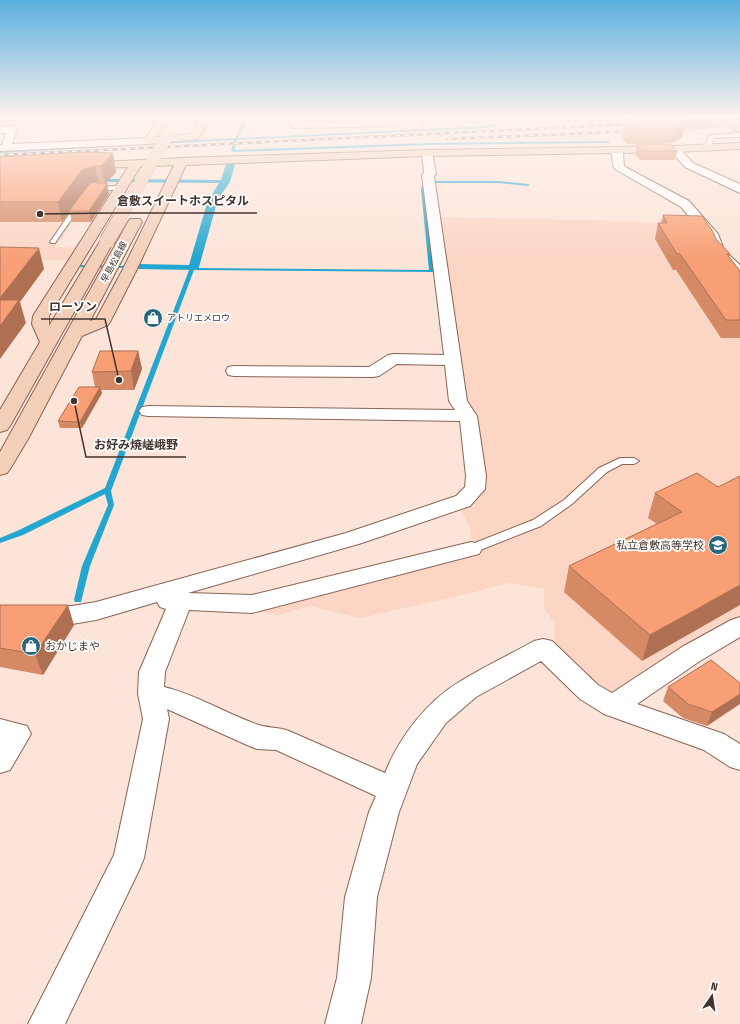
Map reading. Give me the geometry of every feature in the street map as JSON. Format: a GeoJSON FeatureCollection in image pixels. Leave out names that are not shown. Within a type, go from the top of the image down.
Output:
{"type":"FeatureCollection","features":[{"type":"Feature","properties":{"kind":"main road"},"geometry":{"type":"LineString","coordinates":[[76,166],[100,165]]}},
{"type":"Feature","properties":{"kind":"main road"},"geometry":{"type":"LineString","coordinates":[[49,342],[40,324],[41,316],[135,165]]}},
{"type":"Feature","properties":{"kind":"main road","name":"早島松島線"},"geometry":{"type":"LineString","coordinates":[[0,469],[18,439],[75,333],[101,267],[107,241],[155,165]]}},
{"type":"Feature","properties":{"kind":"main road","name":"早島松島線"},"geometry":{"type":"LineString","coordinates":[[162,173],[165,165]]}},
{"type":"Feature","properties":{"kind":"main road"},"geometry":{"type":"LineString","coordinates":[[75,333],[102,322],[131,267],[180,165]]}},
{"type":"Feature","properties":{"kind":"main road","name":"早島松島線"},"geometry":{"type":"LineString","coordinates":[[3,416],[49,342],[101,267],[137,219]]}},
{"type":"Feature","properties":{"kind":"street"},"geometry":{"type":"LineString","coordinates":[[0,615],[72,615],[96,611],[142,599],[354,538],[463,501],[475,489],[476,476],[468,416],[458,400],[428,175],[430,174],[429,165]]}},
{"type":"Feature","properties":{"kind":"street"},"geometry":{"type":"LineString","coordinates":[[619,165],[624,170],[685,204],[713,237],[718,251],[734,259],[740,273]]}},
{"type":"Feature","properties":{"kind":"street"},"geometry":{"type":"LineString","coordinates":[[689,165],[729,182],[740,189]]}},
{"type":"Feature","properties":{"kind":"street"},"geometry":{"type":"LineString","coordinates":[[234,371],[373,372],[394,359],[453,360]]}},
{"type":"Feature","properties":{"kind":"street"},"geometry":{"type":"LineString","coordinates":[[148,411],[468,416]]}},
{"type":"Feature","properties":{"kind":"street"},"geometry":{"type":"LineString","coordinates":[[142,599],[181,602],[252,604],[471,549]]}},
{"type":"Feature","properties":{"kind":"street"},"geometry":{"type":"LineString","coordinates":[[46,1024],[129,858],[156,719],[151,694],[152,672],[161,647],[181,602]]}},
{"type":"Feature","properties":{"kind":"street"},"geometry":{"type":"LineString","coordinates":[[613,706],[691,654],[740,626]]}},
{"type":"Feature","properties":{"kind":"street"},"geometry":{"type":"LineString","coordinates":[[343,1024],[354,978],[361,897],[384,812],[392,790],[405,758],[436,716],[467,690],[543,648],[589,692],[613,706],[714,742],[740,758]]}},
{"type":"Feature","properties":{"kind":"street"},"geometry":{"type":"LineString","coordinates":[[151,694],[179,701],[257,737],[279,739],[392,790]]}},
{"type":"Feature","properties":{"kind":"street"},"geometry":{"type":"LineString","coordinates":[[0,730],[17,734],[0,761]]}},
{"type":"Feature","properties":{"kind":"lane"},"geometry":{"type":"LineString","coordinates":[[87,193],[99,188],[124,183]]}},
{"type":"Feature","properties":{"kind":"lane"},"geometry":{"type":"LineString","coordinates":[[53,242],[83,199]]}},
{"type":"Feature","properties":{"kind":"lane"},"geometry":{"type":"LineString","coordinates":[[471,549],[537,523],[568,502],[603,470],[620,461],[634,461]]}},
{"type":"Feature","properties":{"kind":"shaded area"},"geometry":{"type":"Polygon","coordinates":[[[0,181],[121,183],[116,190],[97,190],[55,247],[80,248],[72,260],[0,260],[0,181]]]}},
{"type":"Feature","properties":{"kind":"shaded area"},"geometry":{"type":"Polygon","coordinates":[[[438,217],[627,221],[695,227],[740,276],[740,616],[691,646],[620,693],[591,689],[554,647],[555,624],[544,608],[544,589],[508,583],[467,594],[360,618],[310,606],[277,615],[252,610],[473,557],[470,528],[464,515],[459,509],[475,503],[484,491],[473,414],[466,407],[438,217]]]}},
{"type":"Feature","properties":{"kind":"water"},"geometry":{"type":"Polygon","coordinates":[[[226,165],[235,165],[230,182],[218,199],[199,270],[134,269],[137,264],[189,265],[207,203],[219,183],[0,181],[24,178],[221,180],[226,165]]]}},
{"type":"Feature","properties":{"kind":"building"},"geometry":{"type":"Polygon","coordinates":[[[0,165],[102,165],[82,170],[58,202],[0,202],[0,165]]]}},
{"type":"Feature","properties":{"kind":"building"},"geometry":{"type":"Polygon","coordinates":[[[97,182],[96,183],[107,184],[89,211],[69,211],[90,183],[97,182]]]}},
{"type":"Feature","properties":{"kind":"building"},"geometry":{"type":"Polygon","coordinates":[[[663,215],[702,216],[712,230],[716,239],[730,254],[727,254],[740,271],[740,320],[726,320],[680,254],[677,254],[658,223],[667,223],[663,215]]]}},
{"type":"Feature","properties":{"kind":"building"},"geometry":{"type":"Polygon","coordinates":[[[0,247],[39,248],[0,298],[0,247]]]}},
{"type":"Feature","properties":{"kind":"building"},"geometry":{"type":"Polygon","coordinates":[[[0,300],[19,300],[0,326],[0,300]]]}},
{"type":"Feature","properties":{"kind":"building"},"geometry":{"type":"Polygon","coordinates":[[[100,351],[138,351],[131,371],[92,372],[100,351]]]}},
{"type":"Feature","properties":{"kind":"building"},"geometry":{"type":"Polygon","coordinates":[[[79,387],[100,387],[80,422],[58,421],[79,387]]]}},
{"type":"Feature","properties":{"kind":"building"},"geometry":{"type":"Polygon","coordinates":[[[697,473],[718,487],[740,476],[740,585],[650,635],[569,566],[682,512],[655,493],[697,473]]]}},
{"type":"Feature","properties":{"kind":"building"},"geometry":{"type":"Polygon","coordinates":[[[0,605],[68,605],[35,654],[0,648],[0,605]]]}},
{"type":"Feature","properties":{"kind":"building"},"geometry":{"type":"Polygon","coordinates":[[[711,660],[740,683],[740,694],[712,712],[688,704],[668,687],[711,660]]]}},
{"type":"Feature","properties":{"kind":"waterway"},"geometry":{"type":"LineString","coordinates":[[192,269],[432,271],[423,189],[425,182],[498,182],[528,185]]}},
{"type":"Feature","properties":{"kind":"waterway"},"geometry":{"type":"LineString","coordinates":[[107,490],[195,261]]}},
{"type":"Feature","properties":{"kind":"waterway"},"geometry":{"type":"LineString","coordinates":[[70,266],[132,267]]}},
{"type":"Feature","properties":{"kind":"waterway"},"geometry":{"type":"LineString","coordinates":[[0,541],[20,533],[107,490]]}},
{"type":"Feature","properties":{"kind":"waterway"},"geometry":{"type":"LineString","coordinates":[[78,600],[86,566],[111,505],[107,490]]}},
{"type":"Feature","properties":{"kind":"place","name":"倉敷スイートホスピタル"},"geometry":{"type":"Point","coordinates":[40,214]}},
{"type":"Feature","properties":{"kind":"place","name":"アトリエメロウ"},"geometry":{"type":"Point","coordinates":[153,318]}},
{"type":"Feature","properties":{"kind":"place","name":"ローソン"},"geometry":{"type":"Point","coordinates":[119,380]}},
{"type":"Feature","properties":{"kind":"place","name":"お好み焼嵯峨野"},"geometry":{"type":"Point","coordinates":[74,401]}},
{"type":"Feature","properties":{"kind":"place","name":"私立倉敷高等学校"},"geometry":{"type":"Point","coordinates":[718,545]}},
{"type":"Feature","properties":{"kind":"place","name":"おかじまや"},"geometry":{"type":"Point","coordinates":[31,646]}}]}
